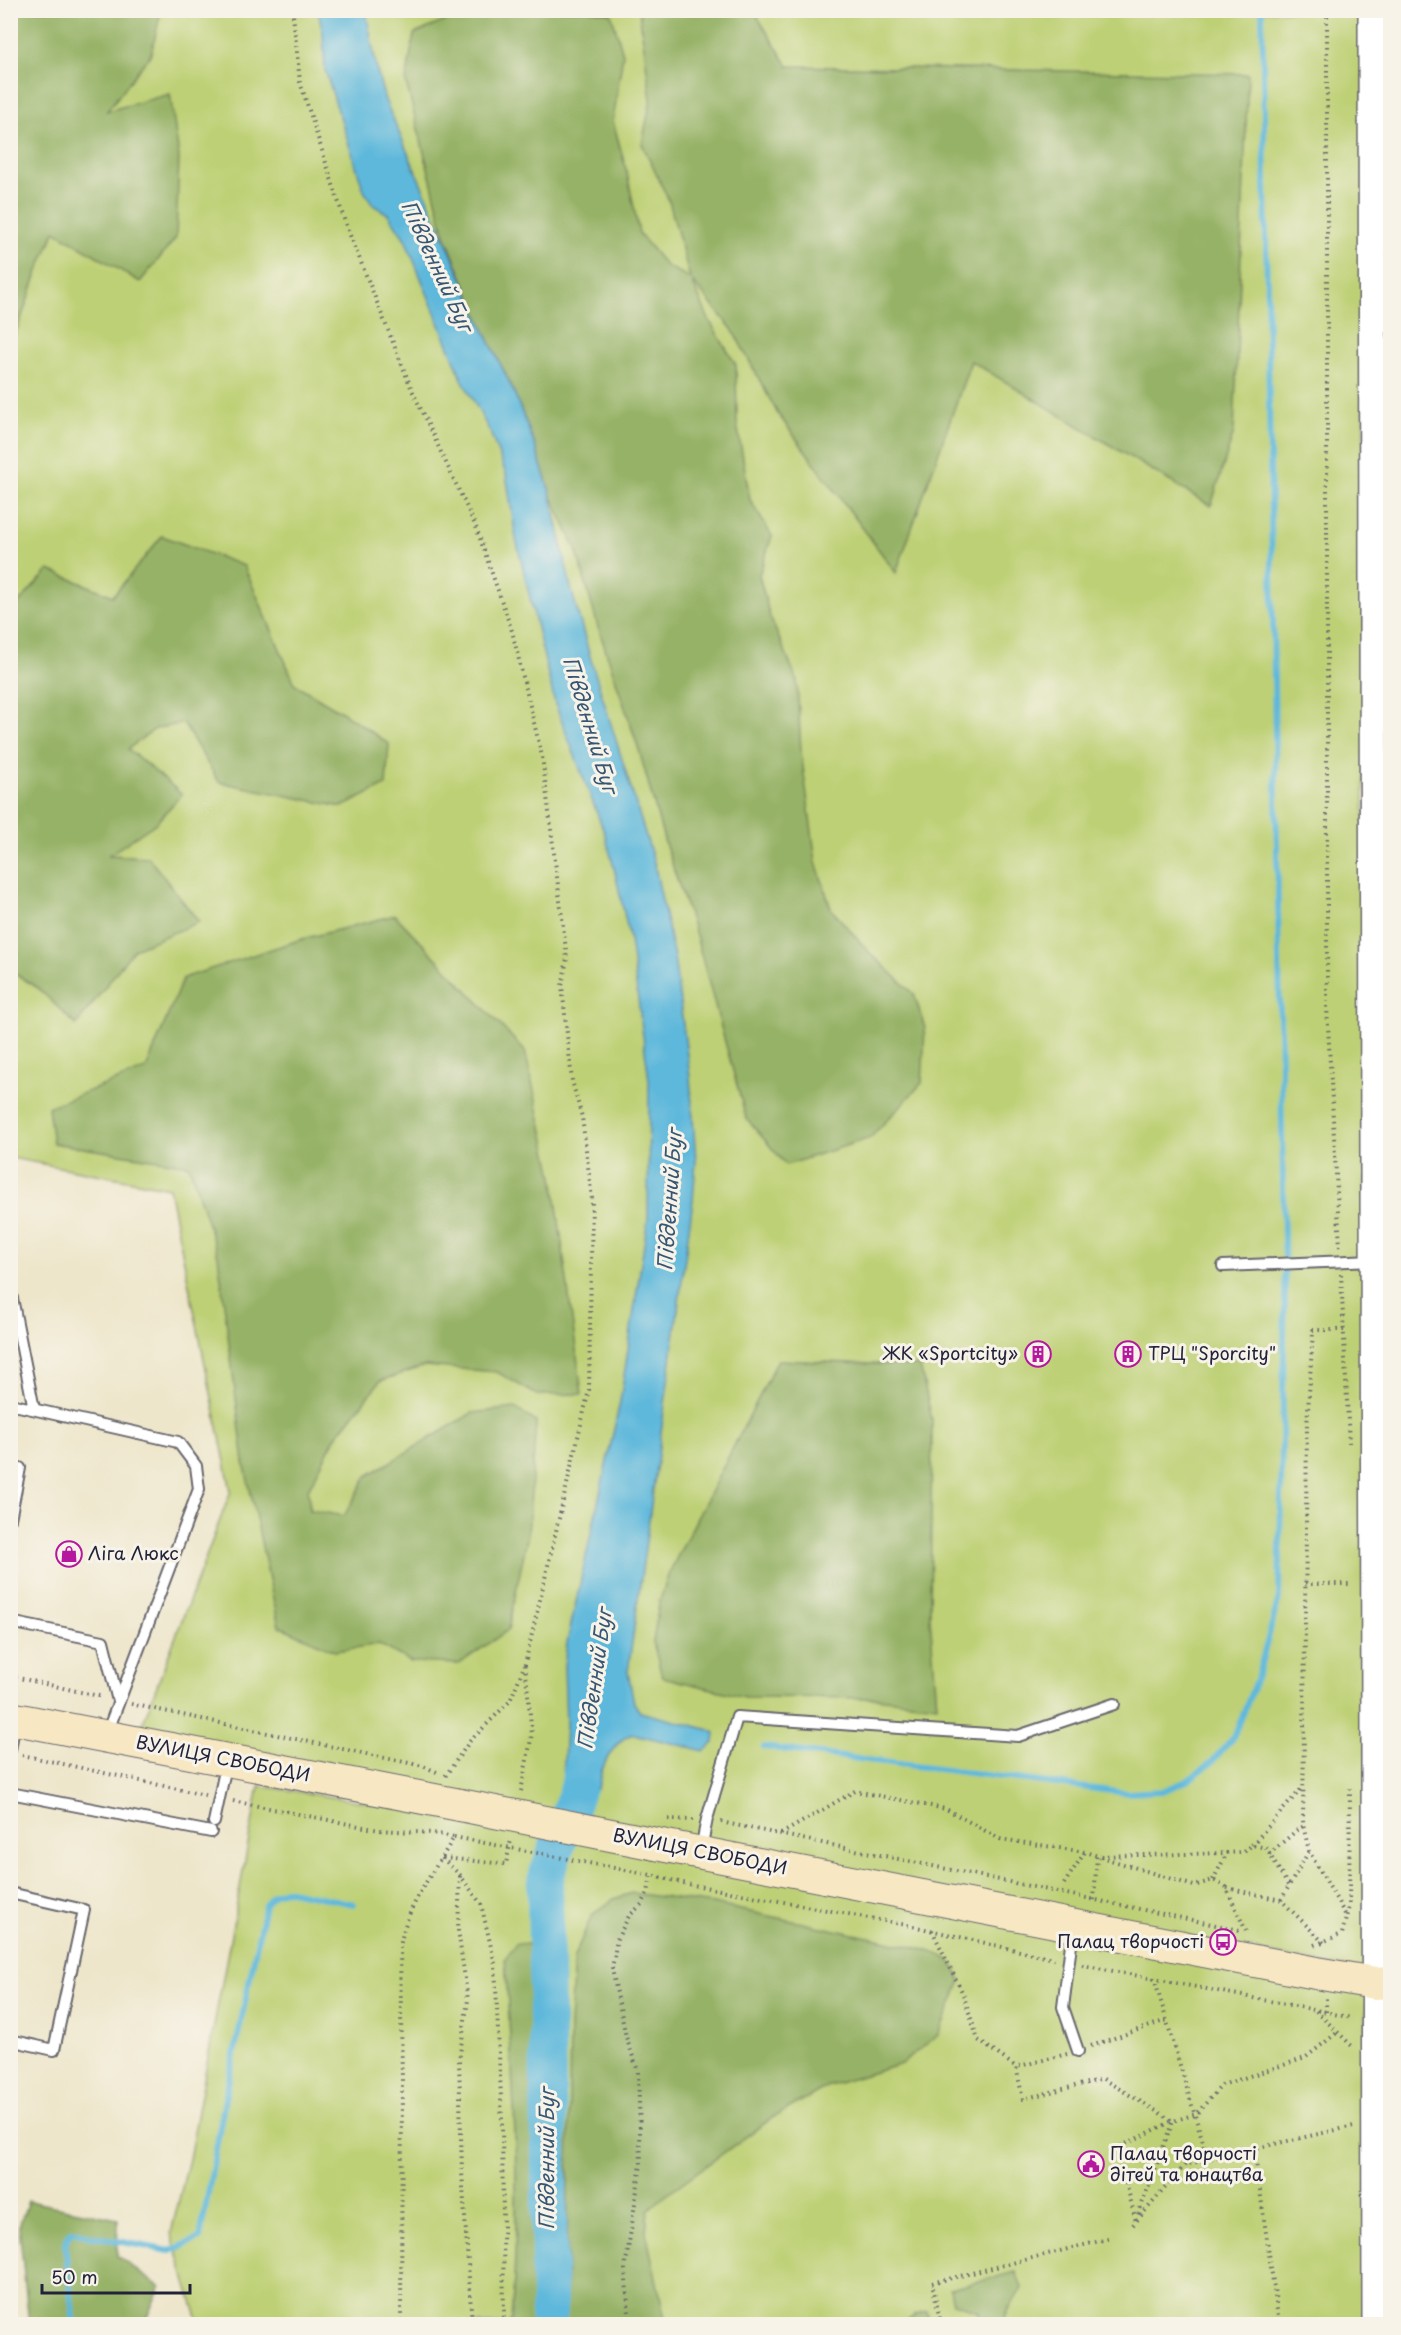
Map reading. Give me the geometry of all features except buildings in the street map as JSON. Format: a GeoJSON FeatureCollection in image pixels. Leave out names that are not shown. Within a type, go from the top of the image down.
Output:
{"type":"FeatureCollection","features":[{"type":"Feature","properties":{"kind":"main road","name":"ВУЛИЦЯ СВОБОДИ"},"geometry":{"type":"LineString","coordinates":[[13,1718],[228,1761],[457,1792],[659,1831],[701,1853],[1383,1982]]}},
{"type":"Feature","properties":{"kind":"street"},"geometry":{"type":"LineString","coordinates":[[1372,10],[1378,776],[1378,1035],[1374,1260],[1378,1360],[1383,1761],[1383,2286],[1376,2325]]}},
{"type":"Feature","properties":{"kind":"lane"},"geometry":{"type":"LineString","coordinates":[[1223,1266],[1374,1260]]}},
{"type":"Feature","properties":{"kind":"lane"},"geometry":{"type":"LineString","coordinates":[[10,1288],[34,1409]]}},
{"type":"Feature","properties":{"kind":"lane"},"geometry":{"type":"LineString","coordinates":[[10,1404],[178,1442],[196,1466],[199,1489],[106,1736]]}},
{"type":"Feature","properties":{"kind":"lane"},"geometry":{"type":"LineString","coordinates":[[10,1466],[20,1468],[10,1519]]}},
{"type":"Feature","properties":{"kind":"lane"},"geometry":{"type":"LineString","coordinates":[[10,1623],[103,1641],[118,1701]]}},
{"type":"Feature","properties":{"kind":"lane"},"geometry":{"type":"LineString","coordinates":[[701,1853],[707,1819],[736,1718],[1018,1736],[1114,1704]]}},
{"type":"Feature","properties":{"kind":"lane"},"geometry":{"type":"LineString","coordinates":[[10,1750],[13,1718]]}},
{"type":"Feature","properties":{"kind":"lane"},"geometry":{"type":"LineString","coordinates":[[10,1793],[213,1827],[228,1761]]}},
{"type":"Feature","properties":{"kind":"lane"},"geometry":{"type":"LineString","coordinates":[[10,1893],[84,1911],[54,2050],[10,2040]]}},
{"type":"Feature","properties":{"kind":"lane"},"geometry":{"type":"LineString","coordinates":[[1073,1925],[1063,2007],[1078,2051]]}},
{"type":"Feature","properties":{"kind":"path"},"geometry":{"type":"LineString","coordinates":[[291,10],[300,82],[346,225],[412,390],[476,527],[512,631],[542,756],[567,958],[562,986],[572,1081],[582,1117],[592,1199],[589,1390],[525,1664],[510,1701],[470,1741],[436,1788]]}},
{"type":"Feature","properties":{"kind":"path"},"geometry":{"type":"LineString","coordinates":[[1327,10],[1327,1007],[1349,1446]]}},
{"type":"Feature","properties":{"kind":"path"},"geometry":{"type":"LineString","coordinates":[[1344,1330],[1313,1330],[1307,1426],[1303,1825],[1309,1851],[1347,1917]]}},
{"type":"Feature","properties":{"kind":"path"},"geometry":{"type":"LineString","coordinates":[[1351,1572],[1351,1596]]}},
{"type":"Feature","properties":{"kind":"path"},"geometry":{"type":"LineString","coordinates":[[1305,1584],[1351,1584]]}},
{"type":"Feature","properties":{"kind":"path"},"geometry":{"type":"LineString","coordinates":[[10,1676],[423,1766],[436,1788],[457,1792]]}},
{"type":"Feature","properties":{"kind":"path"},"geometry":{"type":"LineString","coordinates":[[1307,1943],[1317,1945],[1342,1935],[1347,1917],[1350,1775]]}},
{"type":"Feature","properties":{"kind":"path"},"geometry":{"type":"LineString","coordinates":[[1097,1856],[1244,1852],[1304,1787]]}},
{"type":"Feature","properties":{"kind":"path"},"geometry":{"type":"LineString","coordinates":[[781,1834],[855,1791],[946,1809],[1000,1839],[1085,1852],[1194,1886],[1213,1880],[1227,1853]]}},
{"type":"Feature","properties":{"kind":"path"},"geometry":{"type":"LineString","coordinates":[[659,1831],[707,1819],[1256,1933]]}},
{"type":"Feature","properties":{"kind":"path"},"geometry":{"type":"LineString","coordinates":[[1269,1854],[1303,1825]]}},
{"type":"Feature","properties":{"kind":"path"},"geometry":{"type":"LineString","coordinates":[[401,2325],[400,1948],[403,1930],[417,1895],[454,1837],[932,1930],[1068,1963],[1351,2018]]}},
{"type":"Feature","properties":{"kind":"path"},"geometry":{"type":"LineString","coordinates":[[1252,1845],[1266,1848],[1289,1887]]}},
{"type":"Feature","properties":{"kind":"path"},"geometry":{"type":"LineString","coordinates":[[1281,1900],[1309,1851]]}},
{"type":"Feature","properties":{"kind":"path"},"geometry":{"type":"LineString","coordinates":[[1064,1884],[1085,1852]]}},
{"type":"Feature","properties":{"kind":"path"},"geometry":{"type":"LineString","coordinates":[[1094,1900],[1097,1856]]}},
{"type":"Feature","properties":{"kind":"path"},"geometry":{"type":"LineString","coordinates":[[442,1858],[460,1875],[480,1904],[495,1964],[502,2121],[504,2325]]}},
{"type":"Feature","properties":{"kind":"path"},"geometry":{"type":"LineString","coordinates":[[460,1875],[458,1930],[468,2000],[459,2060],[462,2161],[472,2325]]}},
{"type":"Feature","properties":{"kind":"path"},"geometry":{"type":"LineString","coordinates":[[630,2325],[625,2269],[641,2164],[638,2071],[626,2037],[612,1969],[617,1939],[629,1916],[642,1904],[648,1893],[651,1875]]}},
{"type":"Feature","properties":{"kind":"path"},"geometry":{"type":"LineString","coordinates":[[1213,1880],[1226,1887],[1281,1900],[1324,1943]]}},
{"type":"Feature","properties":{"kind":"path"},"geometry":{"type":"LineString","coordinates":[[1226,1887],[1246,1931]]}},
{"type":"Feature","properties":{"kind":"path"},"geometry":{"type":"LineString","coordinates":[[932,1930],[963,1994],[978,2040],[1016,2067],[1023,2099],[1103,2079],[1173,2121]]}},
{"type":"Feature","properties":{"kind":"path"},"geometry":{"type":"LineString","coordinates":[[1154,1978],[1208,2159]]}},
{"type":"Feature","properties":{"kind":"path"},"geometry":{"type":"LineString","coordinates":[[1316,2010],[1356,2050]]}},
{"type":"Feature","properties":{"kind":"path"},"geometry":{"type":"LineString","coordinates":[[1078,2051],[1167,2020]]}},
{"type":"Feature","properties":{"kind":"path"},"geometry":{"type":"LineString","coordinates":[[1135,2223],[1117,2148],[1173,2121],[1196,2114],[1222,2085],[1305,2058],[1338,2032]]}},
{"type":"Feature","properties":{"kind":"path"},"geometry":{"type":"LineString","coordinates":[[1016,2067],[1052,2059]]}},
{"type":"Feature","properties":{"kind":"path"},"geometry":{"type":"LineString","coordinates":[[1135,2223],[1173,2121]]}},
{"type":"Feature","properties":{"kind":"path"},"geometry":{"type":"LineString","coordinates":[[1135,2223],[1185,2165],[1358,2125]]}},
{"type":"Feature","properties":{"kind":"path"},"geometry":{"type":"LineString","coordinates":[[1254,2148],[1279,2325]]}},
{"type":"Feature","properties":{"kind":"path"},"geometry":{"type":"LineString","coordinates":[[941,2325],[932,2283],[1108,2239]]}},
{"type":"Feature","properties":{"kind":"green space"},"geometry":{"type":"Polygon","coordinates":[[[11,10],[161,11],[151,54],[107,111],[170,94],[179,157],[176,238],[140,282],[55,231],[36,276],[11,347],[11,10]]]}},
{"type":"Feature","properties":{"kind":"green space"},"geometry":{"type":"Polygon","coordinates":[[[588,10],[611,13],[623,54],[613,121],[627,173],[639,233],[666,266],[690,278],[669,201],[642,144],[651,99],[639,11],[754,11],[788,66],[1248,74],[1234,431],[1211,506],[971,361],[896,573],[778,414],[732,329],[692,281],[709,320],[736,365],[737,424],[750,500],[772,536],[759,575],[770,617],[797,680],[801,752],[816,862],[831,909],[870,953],[914,994],[925,1028],[922,1083],[870,1138],[786,1165],[746,1118],[696,936],[665,843],[639,750],[598,627],[576,549],[551,495],[514,392],[485,332],[445,235],[406,82],[414,34],[466,12],[588,10]]]}},
{"type":"Feature","properties":{"kind":"green space"},"geometry":{"type":"Polygon","coordinates":[[[10,11],[1363,11],[1366,1972],[139,1733],[231,1491],[169,1188],[11,1158],[10,11]]]}},
{"type":"Feature","properties":{"kind":"green space"},"geometry":{"type":"Polygon","coordinates":[[[162,536],[244,566],[295,684],[389,744],[386,785],[342,807],[219,782],[183,723],[155,729],[128,749],[182,794],[156,823],[109,855],[148,857],[199,922],[134,949],[76,1025],[38,988],[11,971],[11,611],[49,570],[113,596],[162,536]]]}},
{"type":"Feature","properties":{"kind":"green space"},"geometry":{"type":"Polygon","coordinates":[[[395,915],[525,1051],[553,1176],[582,1394],[537,1395],[497,1372],[425,1366],[380,1381],[335,1438],[308,1490],[310,1510],[344,1516],[367,1476],[472,1413],[515,1408],[536,1422],[528,1534],[508,1630],[459,1664],[411,1662],[379,1644],[335,1651],[279,1626],[244,1462],[218,1256],[189,1165],[53,1143],[48,1107],[146,1069],[183,978],[299,940],[395,915]]]}},
{"type":"Feature","properties":{"kind":"green space"},"geometry":{"type":"Polygon","coordinates":[[[778,1360],[920,1366],[932,1419],[930,1617],[937,1705],[876,1698],[745,1697],[662,1677],[653,1642],[659,1603],[669,1573],[778,1360]]]}},
{"type":"Feature","properties":{"kind":"green space"},"geometry":{"type":"Polygon","coordinates":[[[259,1786],[458,1816],[1366,1991],[1368,2324],[199,2324],[171,2233],[189,2159],[259,1786]]]}},
{"type":"Feature","properties":{"kind":"green space"},"geometry":{"type":"Polygon","coordinates":[[[632,1893],[713,1904],[915,1947],[949,1960],[961,1981],[938,2035],[901,2064],[826,2087],[772,2118],[664,2196],[648,2211],[646,2232],[666,2324],[566,2324],[570,2025],[574,1957],[592,1915],[614,1899],[632,1893]]]}},
{"type":"Feature","properties":{"kind":"green space"},"geometry":{"type":"Polygon","coordinates":[[[516,1943],[532,1945],[537,1967],[542,2233],[537,2324],[508,2324],[511,2320],[514,2275],[516,2185],[505,1959],[516,1943]]]}},
{"type":"Feature","properties":{"kind":"green space"},"geometry":{"type":"Polygon","coordinates":[[[28,2201],[118,2219],[117,2256],[160,2287],[144,2324],[29,2324],[19,2226],[28,2201]]]}},
{"type":"Feature","properties":{"kind":"green space"},"geometry":{"type":"Polygon","coordinates":[[[1016,2272],[1022,2287],[1006,2314],[1003,2324],[971,2324],[979,2318],[979,2311],[953,2303],[950,2289],[1016,2272]]]}},
{"type":"Feature","properties":{"kind":"green space"},"geometry":{"type":"Polygon","coordinates":[[[927,2311],[930,2324],[900,2324],[916,2314],[927,2311]]]}},
{"type":"Feature","properties":{"kind":"water"},"geometry":{"type":"Polygon","coordinates":[[[318,11],[366,11],[385,100],[485,332],[514,392],[534,443],[551,495],[571,588],[591,660],[654,862],[674,957],[690,1077],[696,1161],[693,1200],[628,1672],[634,1703],[640,1712],[715,1733],[714,1743],[704,1751],[634,1734],[628,1736],[610,1753],[602,1770],[599,1785],[593,1792],[567,1786],[563,1779],[566,1724],[564,1666],[567,1643],[620,1402],[648,1218],[649,1080],[630,940],[605,834],[555,704],[516,539],[506,474],[490,432],[462,379],[405,239],[388,214],[373,205],[364,191],[325,70],[323,33],[318,11]]]}},
{"type":"Feature","properties":{"kind":"waterway"},"geometry":{"type":"LineString","coordinates":[[764,1747],[1127,1793],[1162,1791],[1187,1781],[1211,1763],[1235,1735],[1258,1675],[1279,1598],[1285,1293],[1262,10]]}},
{"type":"Feature","properties":{"kind":"waterway","name":"Південний Буг"},"geometry":{"type":"LineString","coordinates":[[549,2324],[545,1889],[547,1874],[578,1788],[587,1740]]}},
{"type":"Feature","properties":{"kind":"waterway"},"geometry":{"type":"LineString","coordinates":[[74,2324],[65,2244],[70,2232],[170,2251],[200,2238],[225,2099],[265,1905],[273,1894],[285,1890],[354,1904]]}},
{"type":"Feature","properties":{"kind":"place","name":"ЖК «Sportcity»"},"geometry":{"type":"Point","coordinates":[1038,1354]}},
{"type":"Feature","properties":{"kind":"place","name":"ТРЦ \"Sporcity\""},"geometry":{"type":"Point","coordinates":[1128,1354]}},
{"type":"Feature","properties":{"kind":"place","name":"Ліга Люкс"},"geometry":{"type":"Point","coordinates":[69,1554]}},
{"type":"Feature","properties":{"kind":"place","name":"Палац творчості"},"geometry":{"type":"Point","coordinates":[1223,1942]}},
{"type":"Feature","properties":{"kind":"place","name":"Палац творчості дітей та юнацтва"},"geometry":{"type":"Point","coordinates":[1091,2164]}}]}
